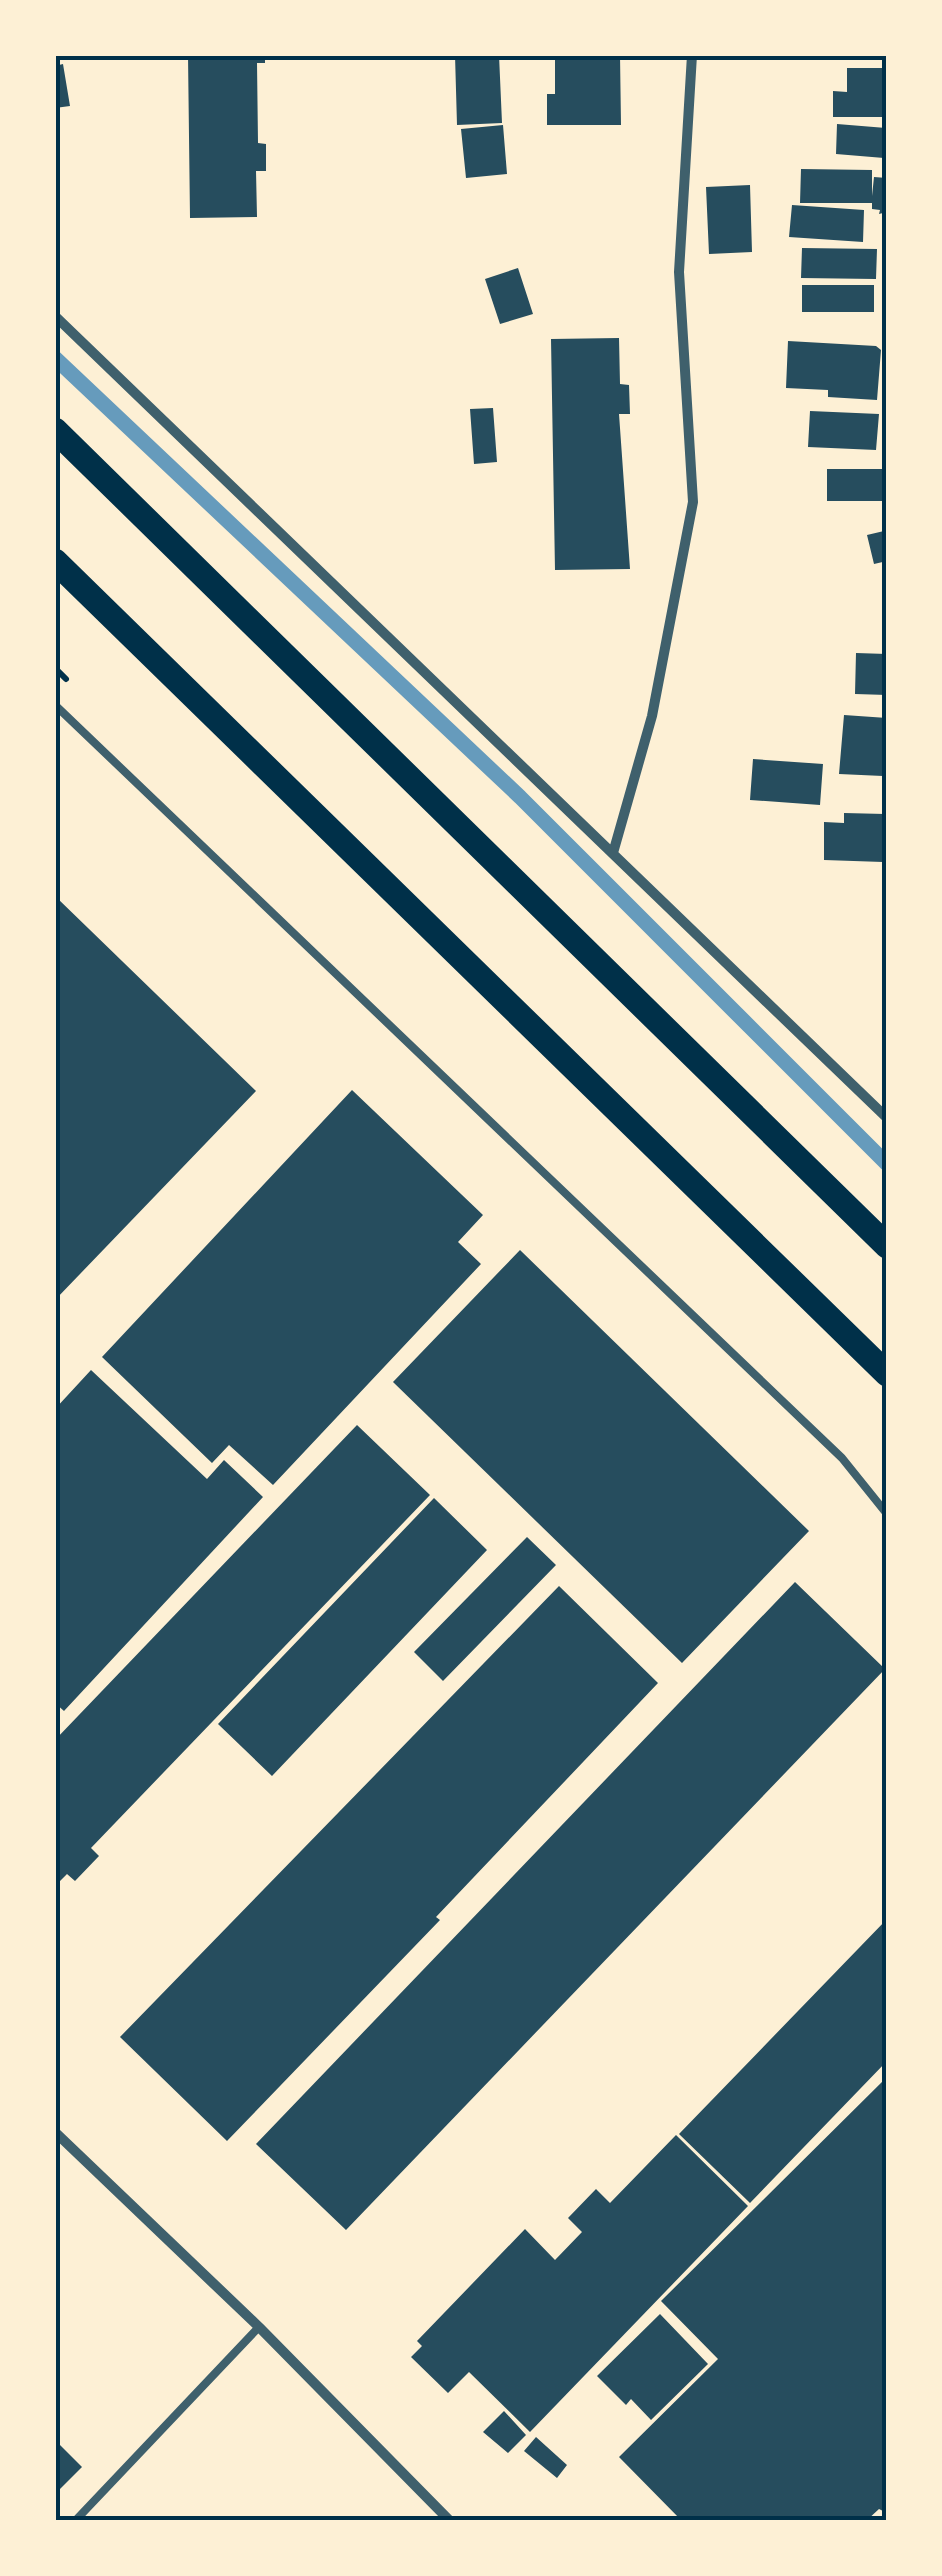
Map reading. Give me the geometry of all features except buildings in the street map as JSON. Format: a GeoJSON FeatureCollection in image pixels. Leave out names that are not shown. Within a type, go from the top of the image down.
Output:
{"type":"FeatureCollection","features":[{"type":"Feature","properties":{"kind":"main road"},"geometry":{"type":"LineString","coordinates":[[55,430],[887,1246]]}},
{"type":"Feature","properties":{"kind":"main road"},"geometry":{"type":"LineString","coordinates":[[55,561],[887,1374]]}},
{"type":"Feature","properties":{"kind":"street"},"geometry":{"type":"LineString","coordinates":[[613,853],[652,716],[693,502],[679,272],[692,55]]}},
{"type":"Feature","properties":{"kind":"street"},"geometry":{"type":"LineString","coordinates":[[55,316],[887,1118]]}},
{"type":"Feature","properties":{"kind":"street"},"geometry":{"type":"LineString","coordinates":[[55,2132],[259,2327],[450,2521]]}},
{"type":"Feature","properties":{"kind":"lane"},"geometry":{"type":"LineString","coordinates":[[55,705],[842,1458],[887,1514]]}},
{"type":"Feature","properties":{"kind":"lane"},"geometry":{"type":"LineString","coordinates":[[75,2521],[259,2327]]}},
{"type":"Feature","properties":{"kind":"waterway"},"geometry":{"type":"LineString","coordinates":[[55,358],[520,797],[887,1164]]}}]}
